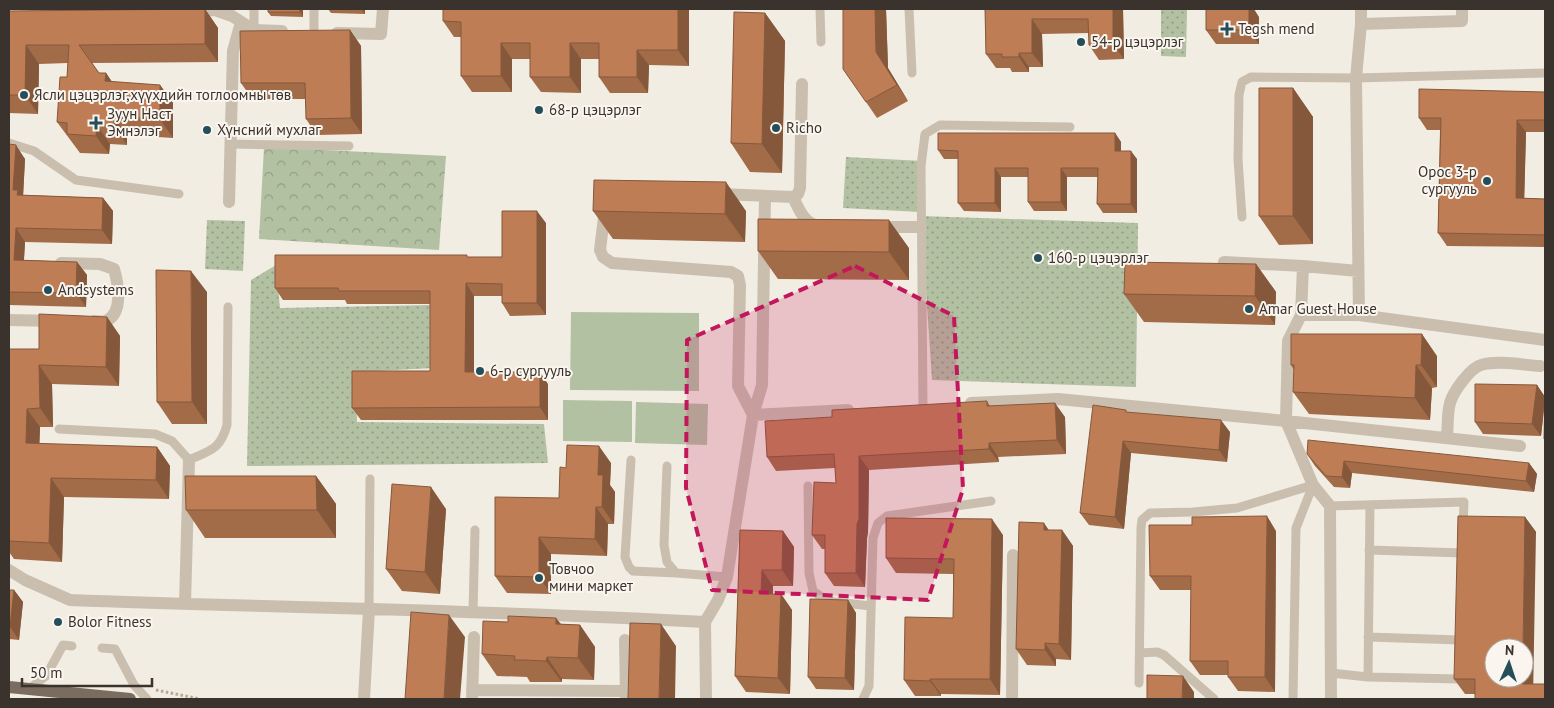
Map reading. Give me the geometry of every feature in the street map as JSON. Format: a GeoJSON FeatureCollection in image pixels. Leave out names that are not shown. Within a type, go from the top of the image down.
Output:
{"type":"FeatureCollection","features":[{"type":"Feature","properties":{"kind":"main road"},"geometry":{"type":"LineString","coordinates":[[9,687],[130,699]]}},
{"type":"Feature","properties":{"kind":"street"},"geometry":{"type":"LineString","coordinates":[[80,9],[141,10]]}},
{"type":"Feature","properties":{"kind":"street"},"geometry":{"type":"LineString","coordinates":[[185,11],[215,10],[254,30],[381,34],[383,9]]}},
{"type":"Feature","properties":{"kind":"street"},"geometry":{"type":"LineString","coordinates":[[1359,315],[1356,78],[1361,9]]}},
{"type":"Feature","properties":{"kind":"street"},"geometry":{"type":"LineString","coordinates":[[1361,24],[1462,21],[1462,9]]}},
{"type":"Feature","properties":{"kind":"street"},"geometry":{"type":"LineString","coordinates":[[229,202],[233,51],[241,22]]}},
{"type":"Feature","properties":{"kind":"street"},"geometry":{"type":"LineString","coordinates":[[709,193],[793,197],[798,194],[800,188],[802,84]]}},
{"type":"Feature","properties":{"kind":"street"},"geometry":{"type":"LineString","coordinates":[[706,699],[705,622],[718,600],[727,576],[753,415],[762,385],[765,196]]}},
{"type":"Feature","properties":{"kind":"street"},"geometry":{"type":"LineString","coordinates":[[606,197],[600,250],[604,258],[612,263],[731,272],[738,276],[740,285],[738,386],[753,415]]}},
{"type":"Feature","properties":{"kind":"street"},"geometry":{"type":"LineString","coordinates":[[793,197],[803,218],[816,226],[836,227]]}},
{"type":"Feature","properties":{"kind":"street"},"geometry":{"type":"LineString","coordinates":[[864,227],[921,227]]}},
{"type":"Feature","properties":{"kind":"street"},"geometry":{"type":"LineString","coordinates":[[44,262],[100,264],[114,269],[117,282],[117,306],[112,316],[105,321],[86,321]]}},
{"type":"Feature","properties":{"kind":"street"},"geometry":{"type":"LineString","coordinates":[[1224,262],[1358,270]]}},
{"type":"Feature","properties":{"kind":"street"},"geometry":{"type":"LineString","coordinates":[[1303,266],[1302,315],[1288,341],[1286,421],[1313,485],[1330,506],[1331,699]]}},
{"type":"Feature","properties":{"kind":"street"},"geometry":{"type":"LineString","coordinates":[[1302,315],[1359,315],[1545,340]]}},
{"type":"Feature","properties":{"kind":"street"},"geometry":{"type":"LineString","coordinates":[[9,320],[66,321]]}},
{"type":"Feature","properties":{"kind":"street"},"geometry":{"type":"LineString","coordinates":[[1446,438],[1450,402],[1460,385],[1480,365],[1540,366]]}},
{"type":"Feature","properties":{"kind":"street"},"geometry":{"type":"LineString","coordinates":[[961,404],[1058,399],[1520,446]]}},
{"type":"Feature","properties":{"kind":"street"},"geometry":{"type":"LineString","coordinates":[[753,415],[863,409]]}},
{"type":"Feature","properties":{"kind":"street"},"geometry":{"type":"LineString","coordinates":[[185,604],[189,460]]}},
{"type":"Feature","properties":{"kind":"street"},"geometry":{"type":"LineString","coordinates":[[1012,699],[1013,555]]}},
{"type":"Feature","properties":{"kind":"street"},"geometry":{"type":"LineString","coordinates":[[9,570],[25,580],[70,600],[474,612],[705,622]]}},
{"type":"Feature","properties":{"kind":"street"},"geometry":{"type":"LineString","coordinates":[[364,699],[369,609]]}},
{"type":"Feature","properties":{"kind":"street"},"geometry":{"type":"LineString","coordinates":[[474,636],[472,695],[626,695],[625,640]]}},
{"type":"Feature","properties":{"kind":"lane"},"geometry":{"type":"LineString","coordinates":[[254,9],[254,30]]}},
{"type":"Feature","properties":{"kind":"lane"},"geometry":{"type":"LineString","coordinates":[[306,32],[314,9]]}},
{"type":"Feature","properties":{"kind":"lane"},"geometry":{"type":"LineString","coordinates":[[820,9],[821,42]]}},
{"type":"Feature","properties":{"kind":"lane"},"geometry":{"type":"LineString","coordinates":[[909,9],[912,73]]}},
{"type":"Feature","properties":{"kind":"lane"},"geometry":{"type":"LineString","coordinates":[[1242,217],[1238,159],[1238,95],[1242,82],[1251,77],[1356,78],[1545,73]]}},
{"type":"Feature","properties":{"kind":"lane"},"geometry":{"type":"LineString","coordinates":[[922,406],[921,166],[925,134],[940,125],[1070,127]]}},
{"type":"Feature","properties":{"kind":"lane"},"geometry":{"type":"LineString","coordinates":[[9,143],[34,151],[76,180],[179,194]]}},
{"type":"Feature","properties":{"kind":"lane"},"geometry":{"type":"LineString","coordinates":[[230,144],[349,146]]}},
{"type":"Feature","properties":{"kind":"lane"},"geometry":{"type":"LineString","coordinates":[[59,429],[155,434],[172,441],[189,460],[217,447],[224,436],[227,425],[228,307]]}},
{"type":"Feature","properties":{"kind":"lane"},"geometry":{"type":"LineString","coordinates":[[631,460],[625,557],[628,567],[633,571],[727,576]]}},
{"type":"Feature","properties":{"kind":"lane"},"geometry":{"type":"LineString","coordinates":[[667,466],[664,545],[668,562],[676,573]]}},
{"type":"Feature","properties":{"kind":"lane"},"geometry":{"type":"LineString","coordinates":[[369,609],[370,479]]}},
{"type":"Feature","properties":{"kind":"lane"},"geometry":{"type":"LineString","coordinates":[[1140,683],[1142,520],[1150,513],[1237,508],[1313,485]]}},
{"type":"Feature","properties":{"kind":"lane"},"geometry":{"type":"LineString","coordinates":[[1293,699],[1296,528],[1313,485]]}},
{"type":"Feature","properties":{"kind":"lane"},"geometry":{"type":"LineString","coordinates":[[808,486],[809,573],[813,591],[827,601],[871,606]]}},
{"type":"Feature","properties":{"kind":"lane"},"geometry":{"type":"LineString","coordinates":[[863,699],[869,686],[873,538],[878,523],[887,516],[991,501]]}},
{"type":"Feature","properties":{"kind":"lane"},"geometry":{"type":"LineString","coordinates":[[1330,506],[1464,502],[1462,563]]}},
{"type":"Feature","properties":{"kind":"lane"},"geometry":{"type":"LineString","coordinates":[[1368,677],[1370,506]]}},
{"type":"Feature","properties":{"kind":"lane"},"geometry":{"type":"LineString","coordinates":[[474,612],[475,530]]}},
{"type":"Feature","properties":{"kind":"lane"},"geometry":{"type":"LineString","coordinates":[[1369,550],[1463,545]]}},
{"type":"Feature","properties":{"kind":"lane"},"geometry":{"type":"LineString","coordinates":[[1368,636],[1460,636],[1460,650]]}},
{"type":"Feature","properties":{"kind":"lane"},"geometry":{"type":"LineString","coordinates":[[29,689],[46,676],[63,645],[72,646]]}},
{"type":"Feature","properties":{"kind":"lane"},"geometry":{"type":"LineString","coordinates":[[102,648],[115,649],[134,685],[147,699]]}},
{"type":"Feature","properties":{"kind":"lane"},"geometry":{"type":"LineString","coordinates":[[1141,653],[1157,652],[1164,655],[1214,699]]}},
{"type":"Feature","properties":{"kind":"lane"},"geometry":{"type":"LineString","coordinates":[[1331,673],[1368,677],[1459,679],[1459,660]]}},
{"type":"Feature","properties":{"kind":"highlighted area"},"geometry":{"type":"Polygon","coordinates":[[[855,266],[954,316],[963,489],[928,600],[712,590],[686,488],[687,340],[855,266]]]}},
{"type":"Feature","properties":{"kind":"green space"},"geometry":{"type":"Polygon","coordinates":[[[1161,9],[1187,9],[1186,57],[1161,56],[1161,9]]]}},
{"type":"Feature","properties":{"kind":"green space"},"geometry":{"type":"Polygon","coordinates":[[[264,147],[446,156],[439,250],[259,239],[264,147]]]}},
{"type":"Feature","properties":{"kind":"green space"},"geometry":{"type":"Polygon","coordinates":[[[846,157],[923,161],[920,212],[843,208],[846,157]]]}},
{"type":"Feature","properties":{"kind":"green space"},"geometry":{"type":"Polygon","coordinates":[[[921,216],[1138,223],[1136,387],[932,380],[921,216]]]}},
{"type":"Feature","properties":{"kind":"green space"},"geometry":{"type":"Polygon","coordinates":[[[207,220],[245,221],[243,271],[205,269],[207,220]]]}},
{"type":"Feature","properties":{"kind":"green space"},"geometry":{"type":"Polygon","coordinates":[[[276,265],[280,308],[432,305],[435,368],[355,372],[357,422],[544,424],[548,463],[247,466],[251,280],[276,265]]]}},
{"type":"Feature","properties":{"kind":"green space"},"geometry":{"type":"Polygon","coordinates":[[[571,312],[699,313],[699,391],[570,390],[571,312]]]}},
{"type":"Feature","properties":{"kind":"green space"},"geometry":{"type":"Polygon","coordinates":[[[563,400],[632,401],[632,442],[563,441],[563,400]]]}},
{"type":"Feature","properties":{"kind":"green space"},"geometry":{"type":"Polygon","coordinates":[[[636,402],[708,404],[707,445],[635,443],[636,402]]]}},
{"type":"Feature","properties":{"kind":"building"},"geometry":{"type":"Polygon","coordinates":[[[205,9],[205,44],[79,45],[99,73],[106,73],[105,81],[160,85],[160,119],[114,117],[114,126],[97,125],[96,136],[67,134],[67,123],[57,122],[60,77],[67,77],[69,45],[26,45],[25,95],[9,95],[9,11],[205,9]]]}},
{"type":"Feature","properties":{"kind":"building"},"geometry":{"type":"Polygon","coordinates":[[[268,9],[300,9],[300,12],[268,12],[268,9]]]}},
{"type":"Feature","properties":{"kind":"building"},"geometry":{"type":"Polygon","coordinates":[[[443,9],[678,9],[678,50],[637,50],[637,77],[599,77],[599,43],[570,43],[570,77],[530,77],[530,43],[501,43],[501,76],[461,76],[461,22],[443,21],[443,9]]]}},
{"type":"Feature","properties":{"kind":"building"},"geometry":{"type":"Polygon","coordinates":[[[843,9],[875,9],[876,52],[897,85],[866,102],[843,69],[843,9]]]}},
{"type":"Feature","properties":{"kind":"building"},"geometry":{"type":"Polygon","coordinates":[[[985,9],[1113,9],[1113,44],[1089,45],[1088,19],[1032,19],[1032,53],[1019,53],[1019,57],[1002,57],[1002,54],[986,54],[985,9]]]}},
{"type":"Feature","properties":{"kind":"building"},"geometry":{"type":"Polygon","coordinates":[[[1206,9],[1249,9],[1249,30],[1206,30],[1206,9]]]}},
{"type":"Feature","properties":{"kind":"building"},"geometry":{"type":"Polygon","coordinates":[[[734,12],[765,13],[762,144],[731,143],[734,12]]]}},
{"type":"Feature","properties":{"kind":"building"},"geometry":{"type":"Polygon","coordinates":[[[350,30],[351,118],[306,119],[305,83],[241,83],[240,31],[350,30]]]}},
{"type":"Feature","properties":{"kind":"building"},"geometry":{"type":"Polygon","coordinates":[[[1259,88],[1293,88],[1293,216],[1259,216],[1259,88]]]}},
{"type":"Feature","properties":{"kind":"building"},"geometry":{"type":"Polygon","coordinates":[[[1419,89],[1545,92],[1545,120],[1517,120],[1516,198],[1545,199],[1545,235],[1438,233],[1441,118],[1419,118],[1419,89]]]}},
{"type":"Feature","properties":{"kind":"building"},"geometry":{"type":"Polygon","coordinates":[[[938,133],[1115,133],[1115,151],[1131,151],[1131,204],[1097,204],[1098,168],[1061,168],[1061,202],[1028,202],[1028,168],[995,168],[995,203],[958,203],[958,151],[938,150],[938,133]]]}},
{"type":"Feature","properties":{"kind":"building"},"geometry":{"type":"Polygon","coordinates":[[[9,144],[16,145],[13,190],[18,190],[17,195],[103,198],[102,230],[16,228],[14,260],[77,262],[76,293],[9,292],[9,144]]]}},
{"type":"Feature","properties":{"kind":"building"},"geometry":{"type":"Polygon","coordinates":[[[594,180],[726,182],[725,214],[593,211],[594,180]]]}},
{"type":"Feature","properties":{"kind":"building"},"geometry":{"type":"Polygon","coordinates":[[[502,211],[537,211],[537,303],[502,303],[502,284],[466,283],[465,372],[540,372],[540,407],[352,408],[352,371],[430,371],[430,291],[339,291],[338,288],[275,288],[275,255],[467,255],[467,257],[502,257],[502,211]]]}},
{"type":"Feature","properties":{"kind":"building"},"geometry":{"type":"Polygon","coordinates":[[[758,219],[889,220],[889,252],[758,251],[758,219]]]}},
{"type":"Feature","properties":{"kind":"building"},"geometry":{"type":"Polygon","coordinates":[[[1125,262],[1256,264],[1255,296],[1124,294],[1125,262]]]}},
{"type":"Feature","properties":{"kind":"building"},"geometry":{"type":"Polygon","coordinates":[[[156,270],[191,271],[192,402],[157,402],[156,270]]]}},
{"type":"Feature","properties":{"kind":"building"},"geometry":{"type":"Polygon","coordinates":[[[39,314],[107,317],[106,367],[39,365],[40,408],[27,409],[26,443],[157,447],[156,480],[51,478],[49,543],[9,541],[9,349],[39,349],[39,314]]]}},
{"type":"Feature","properties":{"kind":"building"},"geometry":{"type":"Polygon","coordinates":[[[1291,334],[1422,334],[1421,365],[1416,365],[1415,398],[1293,392],[1294,365],[1291,365],[1291,334]]]}},
{"type":"Feature","properties":{"kind":"building"},"geometry":{"type":"Polygon","coordinates":[[[1475,384],[1537,385],[1532,424],[1475,422],[1475,384]]]}},
{"type":"Feature","properties":{"kind":"building"},"geometry":{"type":"Polygon","coordinates":[[[1545,388],[1545,439],[1544,439],[1545,388]]]}},
{"type":"Feature","properties":{"kind":"building"},"geometry":{"type":"Polygon","coordinates":[[[987,401],[987,406],[1055,403],[1057,440],[989,443],[989,449],[859,456],[859,519],[857,524],[856,573],[825,573],[825,535],[812,535],[814,482],[836,483],[834,454],[767,457],[765,421],[832,417],[832,410],[987,401]]]}},
{"type":"Feature","properties":{"kind":"building"},"geometry":{"type":"Polygon","coordinates":[[[1093,405],[1126,410],[1126,412],[1221,420],[1219,450],[1123,441],[1115,517],[1080,513],[1093,405]]]}},
{"type":"Feature","properties":{"kind":"building"},"geometry":{"type":"Polygon","coordinates":[[[1308,440],[1529,463],[1526,481],[1344,461],[1342,477],[1326,476],[1307,454],[1308,440]]]}},
{"type":"Feature","properties":{"kind":"building"},"geometry":{"type":"Polygon","coordinates":[[[567,445],[599,446],[598,475],[603,475],[602,507],[596,507],[595,539],[539,537],[539,577],[495,576],[495,497],[559,498],[560,467],[566,468],[567,445]]]}},
{"type":"Feature","properties":{"kind":"building"},"geometry":{"type":"Polygon","coordinates":[[[185,476],[316,476],[317,510],[186,510],[185,476]]]}},
{"type":"Feature","properties":{"kind":"building"},"geometry":{"type":"Polygon","coordinates":[[[392,484],[431,487],[425,572],[386,569],[392,484]]]}},
{"type":"Feature","properties":{"kind":"building"},"geometry":{"type":"Polygon","coordinates":[[[1267,516],[1265,677],[1228,677],[1228,661],[1190,661],[1191,576],[1150,576],[1149,525],[1192,525],[1192,517],[1267,516]]]}},
{"type":"Feature","properties":{"kind":"building"},"geometry":{"type":"Polygon","coordinates":[[[1458,516],[1525,517],[1523,638],[1484,638],[1484,688],[1534,688],[1534,684],[1545,684],[1545,699],[1475,699],[1475,679],[1454,679],[1458,516]]]}},
{"type":"Feature","properties":{"kind":"building"},"geometry":{"type":"Polygon","coordinates":[[[886,518],[992,519],[990,679],[904,680],[905,617],[953,618],[954,559],[886,558],[886,518]]]}},
{"type":"Feature","properties":{"kind":"building"},"geometry":{"type":"Polygon","coordinates":[[[1019,522],[1044,523],[1044,530],[1062,530],[1059,644],[1045,643],[1045,650],[1016,649],[1019,522]]]}},
{"type":"Feature","properties":{"kind":"building"},"geometry":{"type":"Polygon","coordinates":[[[740,530],[783,531],[782,570],[762,570],[761,594],[781,594],[778,678],[735,676],[740,530]]]}},
{"type":"Feature","properties":{"kind":"building"},"geometry":{"type":"Polygon","coordinates":[[[9,590],[14,590],[10,627],[9,627],[9,590]]]}},
{"type":"Feature","properties":{"kind":"building"},"geometry":{"type":"Polygon","coordinates":[[[810,599],[848,600],[845,678],[808,677],[810,599]]]}},
{"type":"Feature","properties":{"kind":"building"},"geometry":{"type":"Polygon","coordinates":[[[411,612],[449,615],[444,699],[405,699],[411,612]]]}},
{"type":"Feature","properties":{"kind":"building"},"geometry":{"type":"Polygon","coordinates":[[[508,616],[556,618],[556,624],[580,625],[578,658],[547,657],[546,661],[514,660],[515,656],[482,654],[483,621],[508,622],[508,616]]]}},
{"type":"Feature","properties":{"kind":"building"},"geometry":{"type":"Polygon","coordinates":[[[630,623],[661,624],[659,699],[628,699],[630,623]]]}},
{"type":"Feature","properties":{"kind":"building"},"geometry":{"type":"Polygon","coordinates":[[[1147,675],[1183,676],[1182,699],[1147,699],[1147,675]]]}},
{"type":"Feature","properties":{"kind":"place","name":"Tegsh mend"},"geometry":{"type":"Point","coordinates":[1227,29]}},
{"type":"Feature","properties":{"kind":"place","name":"54-р цэцэрлэг"},"geometry":{"type":"Point","coordinates":[1081,42]}},
{"type":"Feature","properties":{"kind":"place","name":"Ясли цэцэрлэг,хүүхдийн тоглоомны төв"},"geometry":{"type":"Point","coordinates":[24,95]}},
{"type":"Feature","properties":{"kind":"place","name":"68-р цэцэрлэг"},"geometry":{"type":"Point","coordinates":[539,110]}},
{"type":"Feature","properties":{"kind":"place","name":"Зуун Наст Эмнэлэг"},"geometry":{"type":"Point","coordinates":[96,123]}},
{"type":"Feature","properties":{"kind":"place","name":"Richo"},"geometry":{"type":"Point","coordinates":[776,128]}},
{"type":"Feature","properties":{"kind":"place","name":"Хүнсний мухлаг"},"geometry":{"type":"Point","coordinates":[207,130]}},
{"type":"Feature","properties":{"kind":"place","name":"Орос 3-р сургууль"},"geometry":{"type":"Point","coordinates":[1487,181]}},
{"type":"Feature","properties":{"kind":"place","name":"160-р цэцэрлэг"},"geometry":{"type":"Point","coordinates":[1038,258]}},
{"type":"Feature","properties":{"kind":"place","name":"Andsystems"},"geometry":{"type":"Point","coordinates":[48,290]}},
{"type":"Feature","properties":{"kind":"place","name":"Amar Guest House"},"geometry":{"type":"Point","coordinates":[1249,309]}},
{"type":"Feature","properties":{"kind":"place","name":"6-р сургууль"},"geometry":{"type":"Point","coordinates":[480,371]}},
{"type":"Feature","properties":{"kind":"place","name":"Товчоо мини маркет"},"geometry":{"type":"Point","coordinates":[539,578]}},
{"type":"Feature","properties":{"kind":"place","name":"Bolor Fitness"},"geometry":{"type":"Point","coordinates":[58,622]}}]}
